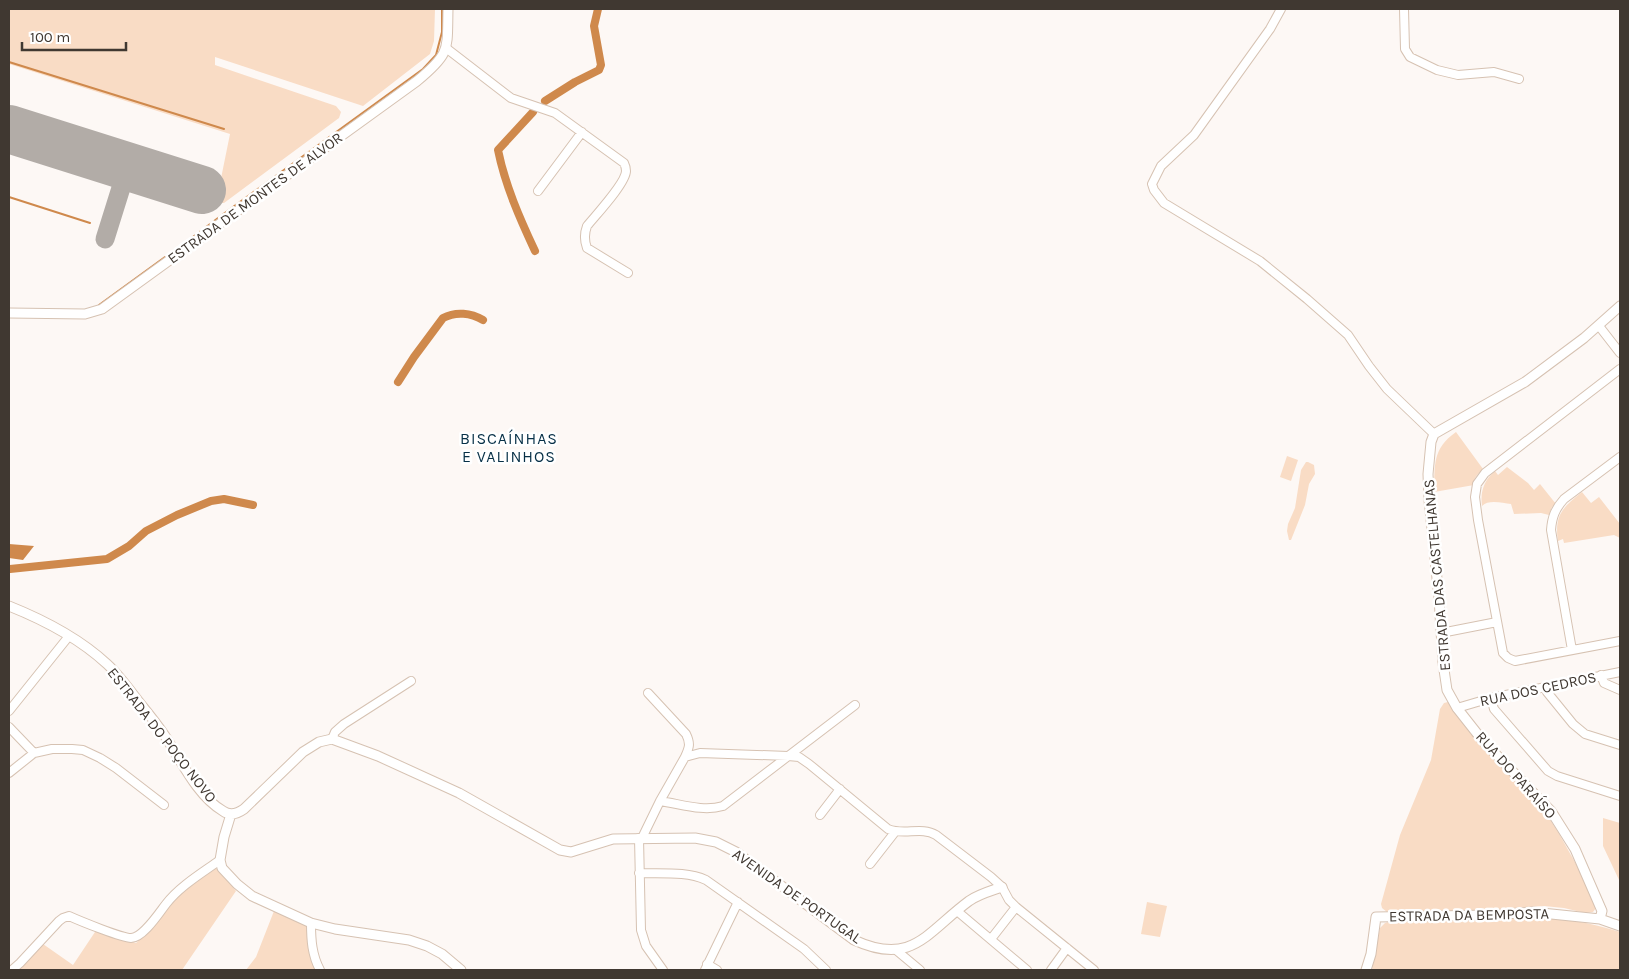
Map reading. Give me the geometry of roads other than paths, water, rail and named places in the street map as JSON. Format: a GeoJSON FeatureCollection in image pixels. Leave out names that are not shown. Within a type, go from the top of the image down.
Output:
{"type":"FeatureCollection","features":[{"type":"Feature","properties":{"kind":"street"},"geometry":{"type":"LineString","coordinates":[[448,9],[446,48],[511,98],[555,113],[624,163],[625,177],[587,226],[584,234],[588,248],[628,272]]}},
{"type":"Feature","properties":{"kind":"street"},"geometry":{"type":"LineString","coordinates":[[1282,9],[1270,29],[1194,135],[1161,166],[1152,184],[1154,190],[1164,203],[1260,261],[1307,299],[1348,335],[1387,389],[1434,434],[1525,382],[1599,326],[1620,306]]}},
{"type":"Feature","properties":{"kind":"street"},"geometry":{"type":"LineString","coordinates":[[1404,9],[1405,48],[1410,57],[1437,70],[1458,75],[1494,72],[1519,79]]}},
{"type":"Feature","properties":{"kind":"street","name":"ESTRADA DE MONTES DE ALVOR"},"geometry":{"type":"LineString","coordinates":[[9,313],[86,314],[102,309],[417,81],[436,65],[446,48]]}},
{"type":"Feature","properties":{"kind":"street"},"geometry":{"type":"LineString","coordinates":[[533,181],[540,189],[582,132]]}},
{"type":"Feature","properties":{"kind":"street"},"geometry":{"type":"LineString","coordinates":[[1599,326],[1620,352]]}},
{"type":"Feature","properties":{"kind":"street"},"geometry":{"type":"LineString","coordinates":[[1620,368],[1485,472],[1477,484],[1475,497],[1503,653],[1508,658],[1515,661],[1620,641]]}},
{"type":"Feature","properties":{"kind":"street","name":"ESTRADA DAS CASTELHANAS"},"geometry":{"type":"LineString","coordinates":[[1434,434],[1428,474],[1428,500],[1447,690]]}},
{"type":"Feature","properties":{"kind":"street"},"geometry":{"type":"LineString","coordinates":[[1572,650],[1551,530],[1552,518],[1564,499],[1620,457]]}},
{"type":"Feature","properties":{"kind":"street","name":"ESTRADA DO POÇO NOVO"},"geometry":{"type":"LineString","coordinates":[[9,606],[36,617],[69,636],[89,648],[109,666],[164,735],[202,792],[224,812],[238,813],[244,809],[304,752],[319,742],[332,739]]}},
{"type":"Feature","properties":{"kind":"street"},"geometry":{"type":"LineString","coordinates":[[1441,633],[1497,622]]}},
{"type":"Feature","properties":{"kind":"street"},"geometry":{"type":"LineString","coordinates":[[9,711],[69,636]]}},
{"type":"Feature","properties":{"kind":"street","name":"RUA DOS CEDROS"},"geometry":{"type":"LineString","coordinates":[[1456,708],[1491,698],[1620,672]]}},
{"type":"Feature","properties":{"kind":"street"},"geometry":{"type":"LineString","coordinates":[[1601,676],[1604,683],[1620,690]]}},
{"type":"Feature","properties":{"kind":"street"},"geometry":{"type":"LineString","coordinates":[[332,739],[335,732],[344,724],[411,681]]}},
{"type":"Feature","properties":{"kind":"street"},"geometry":{"type":"LineString","coordinates":[[1546,688],[1547,692],[1568,717],[1585,734],[1620,745]]}},
{"type":"Feature","properties":{"kind":"street","name":"RUA DO PARAÍSO"},"geometry":{"type":"LineString","coordinates":[[1447,690],[1456,708],[1484,741],[1551,812],[1575,849],[1602,911],[1600,919]]}},
{"type":"Feature","properties":{"kind":"street"},"geometry":{"type":"LineString","coordinates":[[648,693],[686,734],[690,741],[690,747],[685,757],[641,838],[639,873],[641,930],[646,946],[663,970]]}},
{"type":"Feature","properties":{"kind":"street"},"geometry":{"type":"LineString","coordinates":[[1491,698],[1494,709],[1548,771],[1557,776],[1620,796]]}},
{"type":"Feature","properties":{"kind":"street"},"geometry":{"type":"LineString","coordinates":[[660,801],[713,809],[724,806],[855,705]]}},
{"type":"Feature","properties":{"kind":"street"},"geometry":{"type":"LineString","coordinates":[[9,728],[34,753]]}},
{"type":"Feature","properties":{"kind":"street","name":"AVENIDA DE PORTUGAL"},"geometry":{"type":"LineString","coordinates":[[332,739],[378,756],[459,793],[560,850],[571,852],[613,839],[695,838],[716,842],[736,852],[854,940],[883,950],[896,950],[920,941],[971,899],[1002,888]]}},
{"type":"Feature","properties":{"kind":"street"},"geometry":{"type":"LineString","coordinates":[[9,773],[34,753],[52,749],[83,750],[116,768],[164,805]]}},
{"type":"Feature","properties":{"kind":"street"},"geometry":{"type":"LineString","coordinates":[[685,757],[700,753],[799,758],[809,764],[888,829],[894,832],[930,832],[964,856],[1002,888],[1016,907],[1093,970]]}},
{"type":"Feature","properties":{"kind":"street"},"geometry":{"type":"LineString","coordinates":[[820,815],[840,789]]}},
{"type":"Feature","properties":{"kind":"street"},"geometry":{"type":"LineString","coordinates":[[231,814],[220,860],[222,868],[252,896],[311,923],[409,940],[427,946],[442,954],[462,970]]}},
{"type":"Feature","properties":{"kind":"street"},"geometry":{"type":"LineString","coordinates":[[870,864],[894,832]]}},
{"type":"Feature","properties":{"kind":"street"},"geometry":{"type":"LineString","coordinates":[[12,970],[59,921],[69,916],[124,937],[134,938],[143,932],[170,899],[182,888],[220,860]]}},
{"type":"Feature","properties":{"kind":"street"},"geometry":{"type":"LineString","coordinates":[[639,873],[698,876],[706,880],[804,949],[826,970]]}},
{"type":"Feature","properties":{"kind":"street"},"geometry":{"type":"LineString","coordinates":[[717,970],[706,967],[738,902]]}},
{"type":"Feature","properties":{"kind":"street"},"geometry":{"type":"LineString","coordinates":[[990,939],[1016,907]]}},
{"type":"Feature","properties":{"kind":"street"},"geometry":{"type":"LineString","coordinates":[[957,911],[1027,970]]}},
{"type":"Feature","properties":{"kind":"street","name":"ESTRADA DA BEMPOSTA"},"geometry":{"type":"LineString","coordinates":[[1366,970],[1371,954],[1376,917],[1491,915],[1532,912],[1600,919],[1620,926]]}},
{"type":"Feature","properties":{"kind":"street"},"geometry":{"type":"LineString","coordinates":[[311,923],[312,947],[320,970]]}},
{"type":"Feature","properties":{"kind":"street"},"geometry":{"type":"LineString","coordinates":[[1051,970],[1067,948]]}},
{"type":"Feature","properties":{"kind":"street"},"geometry":{"type":"LineString","coordinates":[[896,950],[920,970]]}},
{"type":"Feature","properties":{"kind":"waterway"},"geometry":{"type":"LineString","coordinates":[[177,249],[423,69],[436,55],[442,32],[442,9]]}},
{"type":"Feature","properties":{"kind":"waterway"},"geometry":{"type":"LineString","coordinates":[[545,101],[575,82],[599,70],[601,65],[594,26],[598,9]]}},
{"type":"Feature","properties":{"kind":"waterway"},"geometry":{"type":"LineString","coordinates":[[9,62],[224,129]]}},
{"type":"Feature","properties":{"kind":"waterway"},"geometry":{"type":"LineString","coordinates":[[533,112],[498,150],[509,189],[535,251]]}},
{"type":"Feature","properties":{"kind":"waterway"},"geometry":{"type":"LineString","coordinates":[[9,197],[90,223]]}},
{"type":"Feature","properties":{"kind":"waterway"},"geometry":{"type":"LineString","coordinates":[[99,305],[165,257]]}},
{"type":"Feature","properties":{"kind":"waterway"},"geometry":{"type":"LineString","coordinates":[[398,382],[443,318],[453,314],[463,314],[483,320]]}},
{"type":"Feature","properties":{"kind":"waterway"},"geometry":{"type":"LineString","coordinates":[[10,569],[107,559],[129,546],[146,531],[177,515],[211,501],[224,499],[253,505]]}},
{"type":"Feature","properties":{"kind":"district","name":"BISCAÍNHAS E VALINHOS"},"geometry":{"type":"Point","coordinates":[509,447]}}]}
